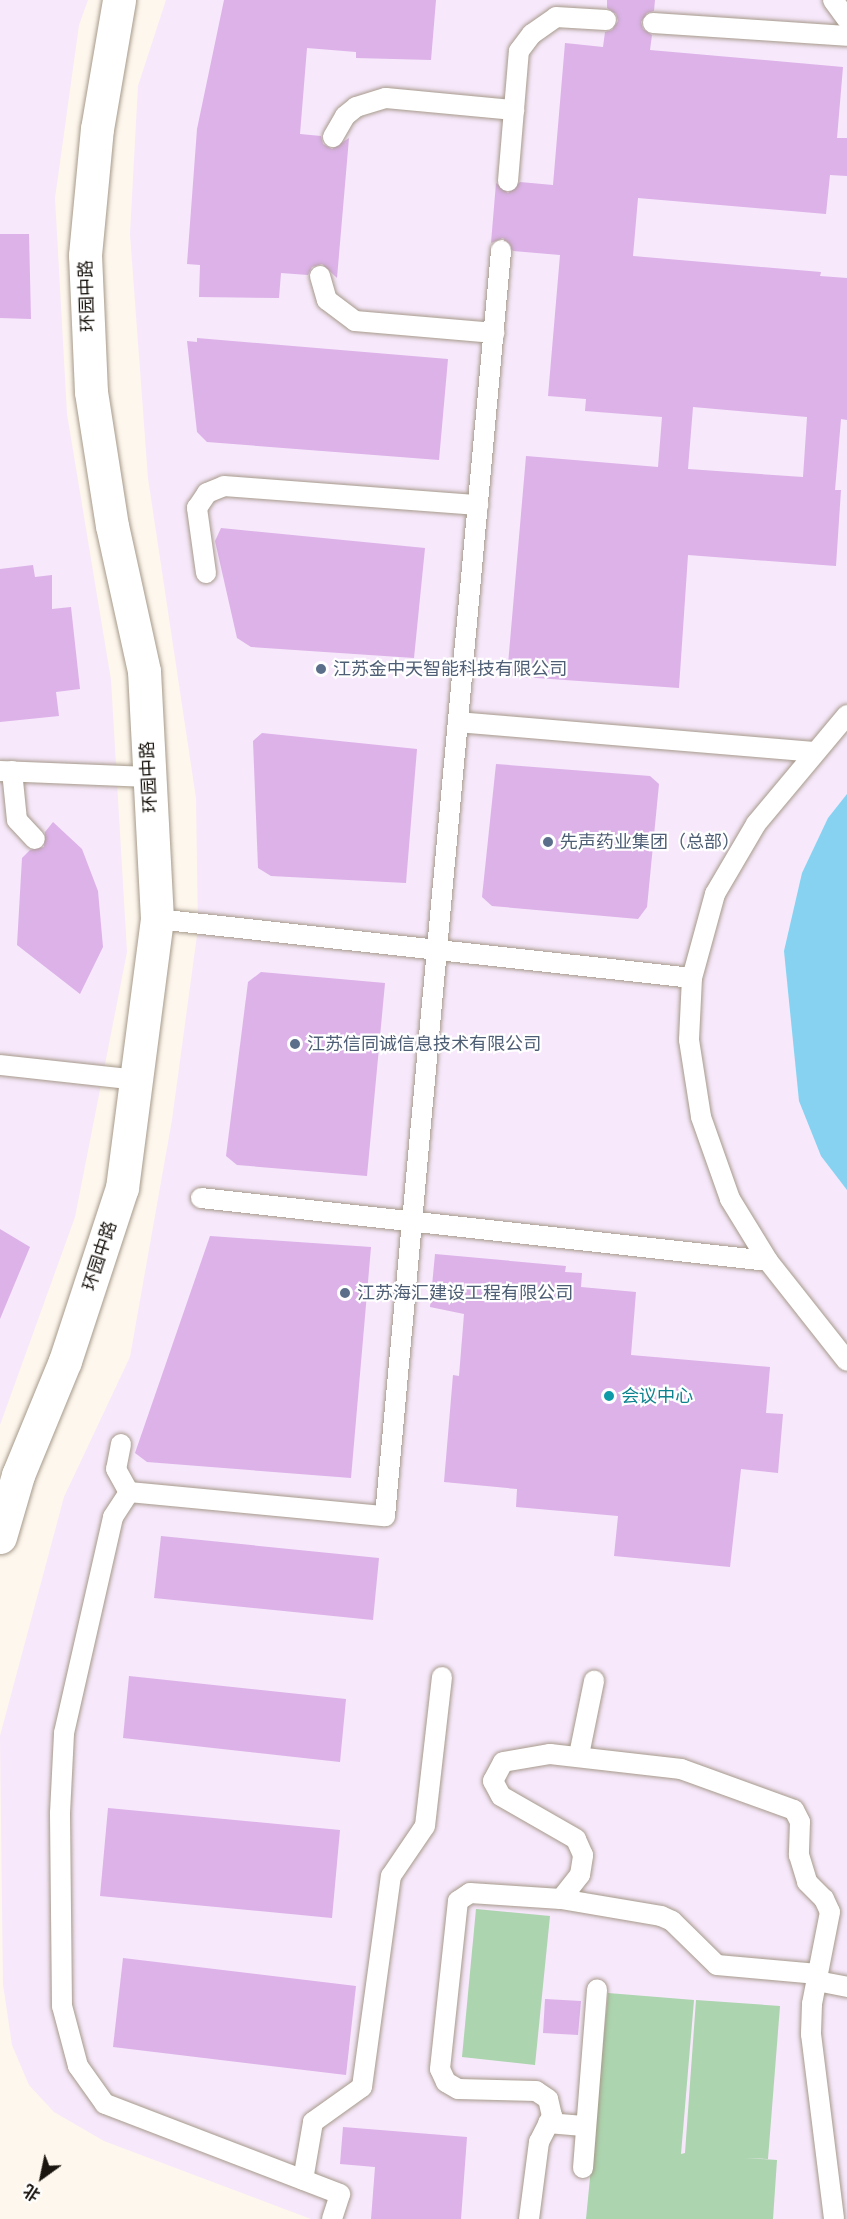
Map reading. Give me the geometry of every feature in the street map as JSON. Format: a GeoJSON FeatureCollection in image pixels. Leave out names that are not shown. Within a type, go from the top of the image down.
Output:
{"type":"FeatureCollection","features":[{"type":"Feature","properties":{"kind":"street","name":"环园中路"},"geometry":{"type":"LineString","coordinates":[[0,1538],[18,1475],[65,1361],[122,1188],[139,1080],[157,919],[144,671],[112,526],[91,392],[85,255],[97,129],[119,0]]}},
{"type":"Feature","properties":{"kind":"lane"},"geometry":{"type":"LineString","coordinates":[[833,0],[847,19]]}},
{"type":"Feature","properties":{"kind":"lane"},"geometry":{"type":"LineString","coordinates":[[507,181],[519,51],[532,34],[556,17],[606,20]]}},
{"type":"Feature","properties":{"kind":"lane"},"geometry":{"type":"LineString","coordinates":[[653,23],[847,36]]}},
{"type":"Feature","properties":{"kind":"lane"},"geometry":{"type":"LineString","coordinates":[[333,137],[345,116],[356,107],[386,98],[514,110]]}},
{"type":"Feature","properties":{"kind":"lane"},"geometry":{"type":"LineString","coordinates":[[129,1492],[385,1516],[501,250]]}},
{"type":"Feature","properties":{"kind":"lane"},"geometry":{"type":"LineString","coordinates":[[320,276],[327,300],[355,321],[494,333]]}},
{"type":"Feature","properties":{"kind":"lane"},"geometry":{"type":"LineString","coordinates":[[206,573],[197,508],[207,493],[224,486],[478,506]]}},
{"type":"Feature","properties":{"kind":"lane"},"geometry":{"type":"LineString","coordinates":[[847,715],[813,752],[756,824],[715,894],[692,978],[689,1040],[701,1117],[730,1199],[768,1261],[847,1361]]}},
{"type":"Feature","properties":{"kind":"lane"},"geometry":{"type":"LineString","coordinates":[[458,722],[813,752]]}},
{"type":"Feature","properties":{"kind":"lane"},"geometry":{"type":"LineString","coordinates":[[35,839],[17,820],[6,771],[149,777]]}},
{"type":"Feature","properties":{"kind":"lane"},"geometry":{"type":"LineString","coordinates":[[157,919],[692,978]]}},
{"type":"Feature","properties":{"kind":"lane"},"geometry":{"type":"LineString","coordinates":[[0,1065],[139,1080]]}},
{"type":"Feature","properties":{"kind":"lane"},"geometry":{"type":"LineString","coordinates":[[201,1198],[768,1261]]}},
{"type":"Feature","properties":{"kind":"lane"},"geometry":{"type":"LineString","coordinates":[[121,1444],[116,1469],[129,1492]]}},
{"type":"Feature","properties":{"kind":"lane"},"geometry":{"type":"LineString","coordinates":[[129,1492],[113,1516],[64,1733],[60,1813],[62,2006],[78,2066],[105,2104],[340,2194],[332,2219]]}},
{"type":"Feature","properties":{"kind":"lane"},"geometry":{"type":"LineString","coordinates":[[303,2180],[313,2122],[362,2087],[391,1876],[425,1827],[442,1677]]}},
{"type":"Feature","properties":{"kind":"lane"},"geometry":{"type":"LineString","coordinates":[[579,1755],[594,1681]]}},
{"type":"Feature","properties":{"kind":"lane"},"geometry":{"type":"LineString","coordinates":[[561,1899],[580,1875],[582,1847],[568,1834],[501,1796],[493,1781],[498,1766],[510,1759],[579,1755],[681,1769],[794,1809],[800,1822],[799,1856],[807,1882],[824,1899],[830,1912],[811,2034],[834,2219]]}},
{"type":"Feature","properties":{"kind":"lane"},"geometry":{"type":"LineString","coordinates":[[529,2219],[531,2178],[553,2110],[543,2094],[458,2089],[446,2082],[440,2061],[458,1901],[470,1893],[561,1899],[661,1916],[672,1921],[717,1965],[818,1978],[847,1987]]}},
{"type":"Feature","properties":{"kind":"lane"},"geometry":{"type":"LineString","coordinates":[[583,2168],[597,1990]]}},
{"type":"Feature","properties":{"kind":"lane"},"geometry":{"type":"LineString","coordinates":[[548,2123],[586,2126]]}},
{"type":"Feature","properties":{"kind":"shaded area"},"geometry":{"type":"Polygon","coordinates":[[[0,0],[88,0],[79,25],[55,198],[67,414],[111,680],[127,952],[75,1217],[0,1425],[0,0]]]}},
{"type":"Feature","properties":{"kind":"shaded area"},"geometry":{"type":"Polygon","coordinates":[[[166,0],[847,0],[847,2219],[311,2219],[104,2141],[54,2112],[29,2085],[12,2045],[3,1984],[0,1736],[64,1497],[130,1357],[172,1120],[198,928],[196,798],[148,478],[130,234],[138,86],[166,0]]]}},
{"type":"Feature","properties":{"kind":"green space"},"geometry":{"type":"Polygon","coordinates":[[[476,1909],[550,1916],[535,2065],[462,2057],[476,1909]]]}},
{"type":"Feature","properties":{"kind":"green space"},"geometry":{"type":"Polygon","coordinates":[[[608,1993],[694,2000],[681,2154],[685,2153],[696,2000],[780,2006],[768,2159],[744,2158],[777,2160],[773,2219],[586,2219],[608,1993]]]}},
{"type":"Feature","properties":{"kind":"water"},"geometry":{"type":"Polygon","coordinates":[[[847,794],[847,1190],[821,1156],[799,1101],[784,951],[802,873],[828,818],[847,794]]]}},
{"type":"Feature","properties":{"kind":"building"},"geometry":{"type":"Polygon","coordinates":[[[224,0],[436,0],[431,60],[356,58],[356,52],[307,48],[300,134],[321,136],[323,144],[332,149],[349,138],[337,278],[322,264],[312,267],[308,275],[281,273],[279,298],[199,297],[200,265],[187,264],[197,129],[224,0]]]}},
{"type":"Feature","properties":{"kind":"building"},"geometry":{"type":"Polygon","coordinates":[[[607,0],[655,0],[654,11],[647,13],[641,22],[643,29],[652,35],[650,50],[843,67],[837,138],[847,138],[847,176],[830,175],[826,214],[638,198],[633,256],[821,272],[820,276],[847,278],[847,420],[841,419],[835,490],[841,490],[836,566],[688,555],[679,688],[507,676],[526,456],[658,467],[662,417],[585,411],[586,399],[548,396],[560,255],[513,251],[503,238],[491,243],[496,183],[508,193],[520,182],[553,185],[565,43],[603,47],[605,32],[612,30],[618,21],[616,14],[607,8],[607,0]],[[693,407],[688,469],[803,477],[807,417],[693,407]]]}},
{"type":"Feature","properties":{"kind":"building"},"geometry":{"type":"Polygon","coordinates":[[[0,234],[29,234],[31,319],[0,318],[0,234]]]}},
{"type":"Feature","properties":{"kind":"building"},"geometry":{"type":"Polygon","coordinates":[[[197,338],[448,359],[439,460],[207,442],[197,432],[187,341],[197,342],[197,338]]]}},
{"type":"Feature","properties":{"kind":"building"},"geometry":{"type":"Polygon","coordinates":[[[221,528],[425,548],[414,658],[251,647],[237,638],[215,541],[221,528]]]}},
{"type":"Feature","properties":{"kind":"building"},"geometry":{"type":"Polygon","coordinates":[[[33,565],[35,577],[52,575],[52,609],[71,607],[80,689],[56,692],[59,716],[0,722],[0,569],[33,565]]]}},
{"type":"Feature","properties":{"kind":"building"},"geometry":{"type":"Polygon","coordinates":[[[262,733],[417,749],[406,883],[271,876],[258,868],[253,741],[262,733]]]}},
{"type":"Feature","properties":{"kind":"building"},"geometry":{"type":"Polygon","coordinates":[[[496,764],[650,776],[659,784],[647,907],[638,919],[492,906],[482,897],[496,764]]]}},
{"type":"Feature","properties":{"kind":"building"},"geometry":{"type":"Polygon","coordinates":[[[53,822],[82,849],[98,891],[103,947],[80,994],[17,945],[22,858],[30,850],[44,847],[45,832],[53,822]]]}},
{"type":"Feature","properties":{"kind":"building"},"geometry":{"type":"Polygon","coordinates":[[[261,972],[385,983],[367,1176],[237,1165],[226,1156],[248,982],[261,972]]]}},
{"type":"Feature","properties":{"kind":"building"},"geometry":{"type":"Polygon","coordinates":[[[0,1229],[30,1247],[0,1319],[0,1229]]]}},
{"type":"Feature","properties":{"kind":"building"},"geometry":{"type":"Polygon","coordinates":[[[210,1236],[371,1247],[351,1478],[147,1462],[135,1453],[210,1236]]]}},
{"type":"Feature","properties":{"kind":"building","name":"会议中心"},"geometry":{"type":"Polygon","coordinates":[[[435,1254],[566,1266],[565,1272],[582,1273],[581,1287],[636,1292],[631,1355],[770,1367],[766,1413],[783,1414],[778,1473],[741,1469],[730,1567],[614,1556],[618,1516],[516,1507],[517,1489],[444,1482],[453,1375],[459,1376],[464,1314],[430,1307],[435,1254]]]}},
{"type":"Feature","properties":{"kind":"building"},"geometry":{"type":"Polygon","coordinates":[[[161,1536],[379,1558],[373,1620],[154,1598],[161,1536]]]}},
{"type":"Feature","properties":{"kind":"building"},"geometry":{"type":"Polygon","coordinates":[[[129,1676],[346,1699],[340,1762],[123,1738],[129,1676]]]}},
{"type":"Feature","properties":{"kind":"building"},"geometry":{"type":"Polygon","coordinates":[[[108,1808],[340,1830],[332,1918],[100,1896],[108,1808]]]}},
{"type":"Feature","properties":{"kind":"building"},"geometry":{"type":"Polygon","coordinates":[[[123,1958],[356,1986],[346,2075],[113,2047],[123,1958]]]}},
{"type":"Feature","properties":{"kind":"building"},"geometry":{"type":"Polygon","coordinates":[[[545,1999],[581,2001],[578,2035],[543,2033],[545,1999]]]}},
{"type":"Feature","properties":{"kind":"building"},"geometry":{"type":"Polygon","coordinates":[[[343,2127],[467,2137],[461,2219],[371,2219],[375,2167],[340,2164],[343,2127]]]}},
{"type":"Feature","properties":{"kind":"place","name":"江苏金中天智能科技有限公司"},"geometry":{"type":"Point","coordinates":[321,669]}},
{"type":"Feature","properties":{"kind":"place","name":"先声药业集团（总部）"},"geometry":{"type":"Point","coordinates":[548,842]}},
{"type":"Feature","properties":{"kind":"place","name":"江苏信同诚信息技术有限公司"},"geometry":{"type":"Point","coordinates":[295,1044]}},
{"type":"Feature","properties":{"kind":"place","name":"江苏海汇建设工程有限公司"},"geometry":{"type":"Point","coordinates":[345,1293]}},
{"type":"Feature","properties":{"kind":"place","name":"会议中心"},"geometry":{"type":"Point","coordinates":[609,1396]}}]}
